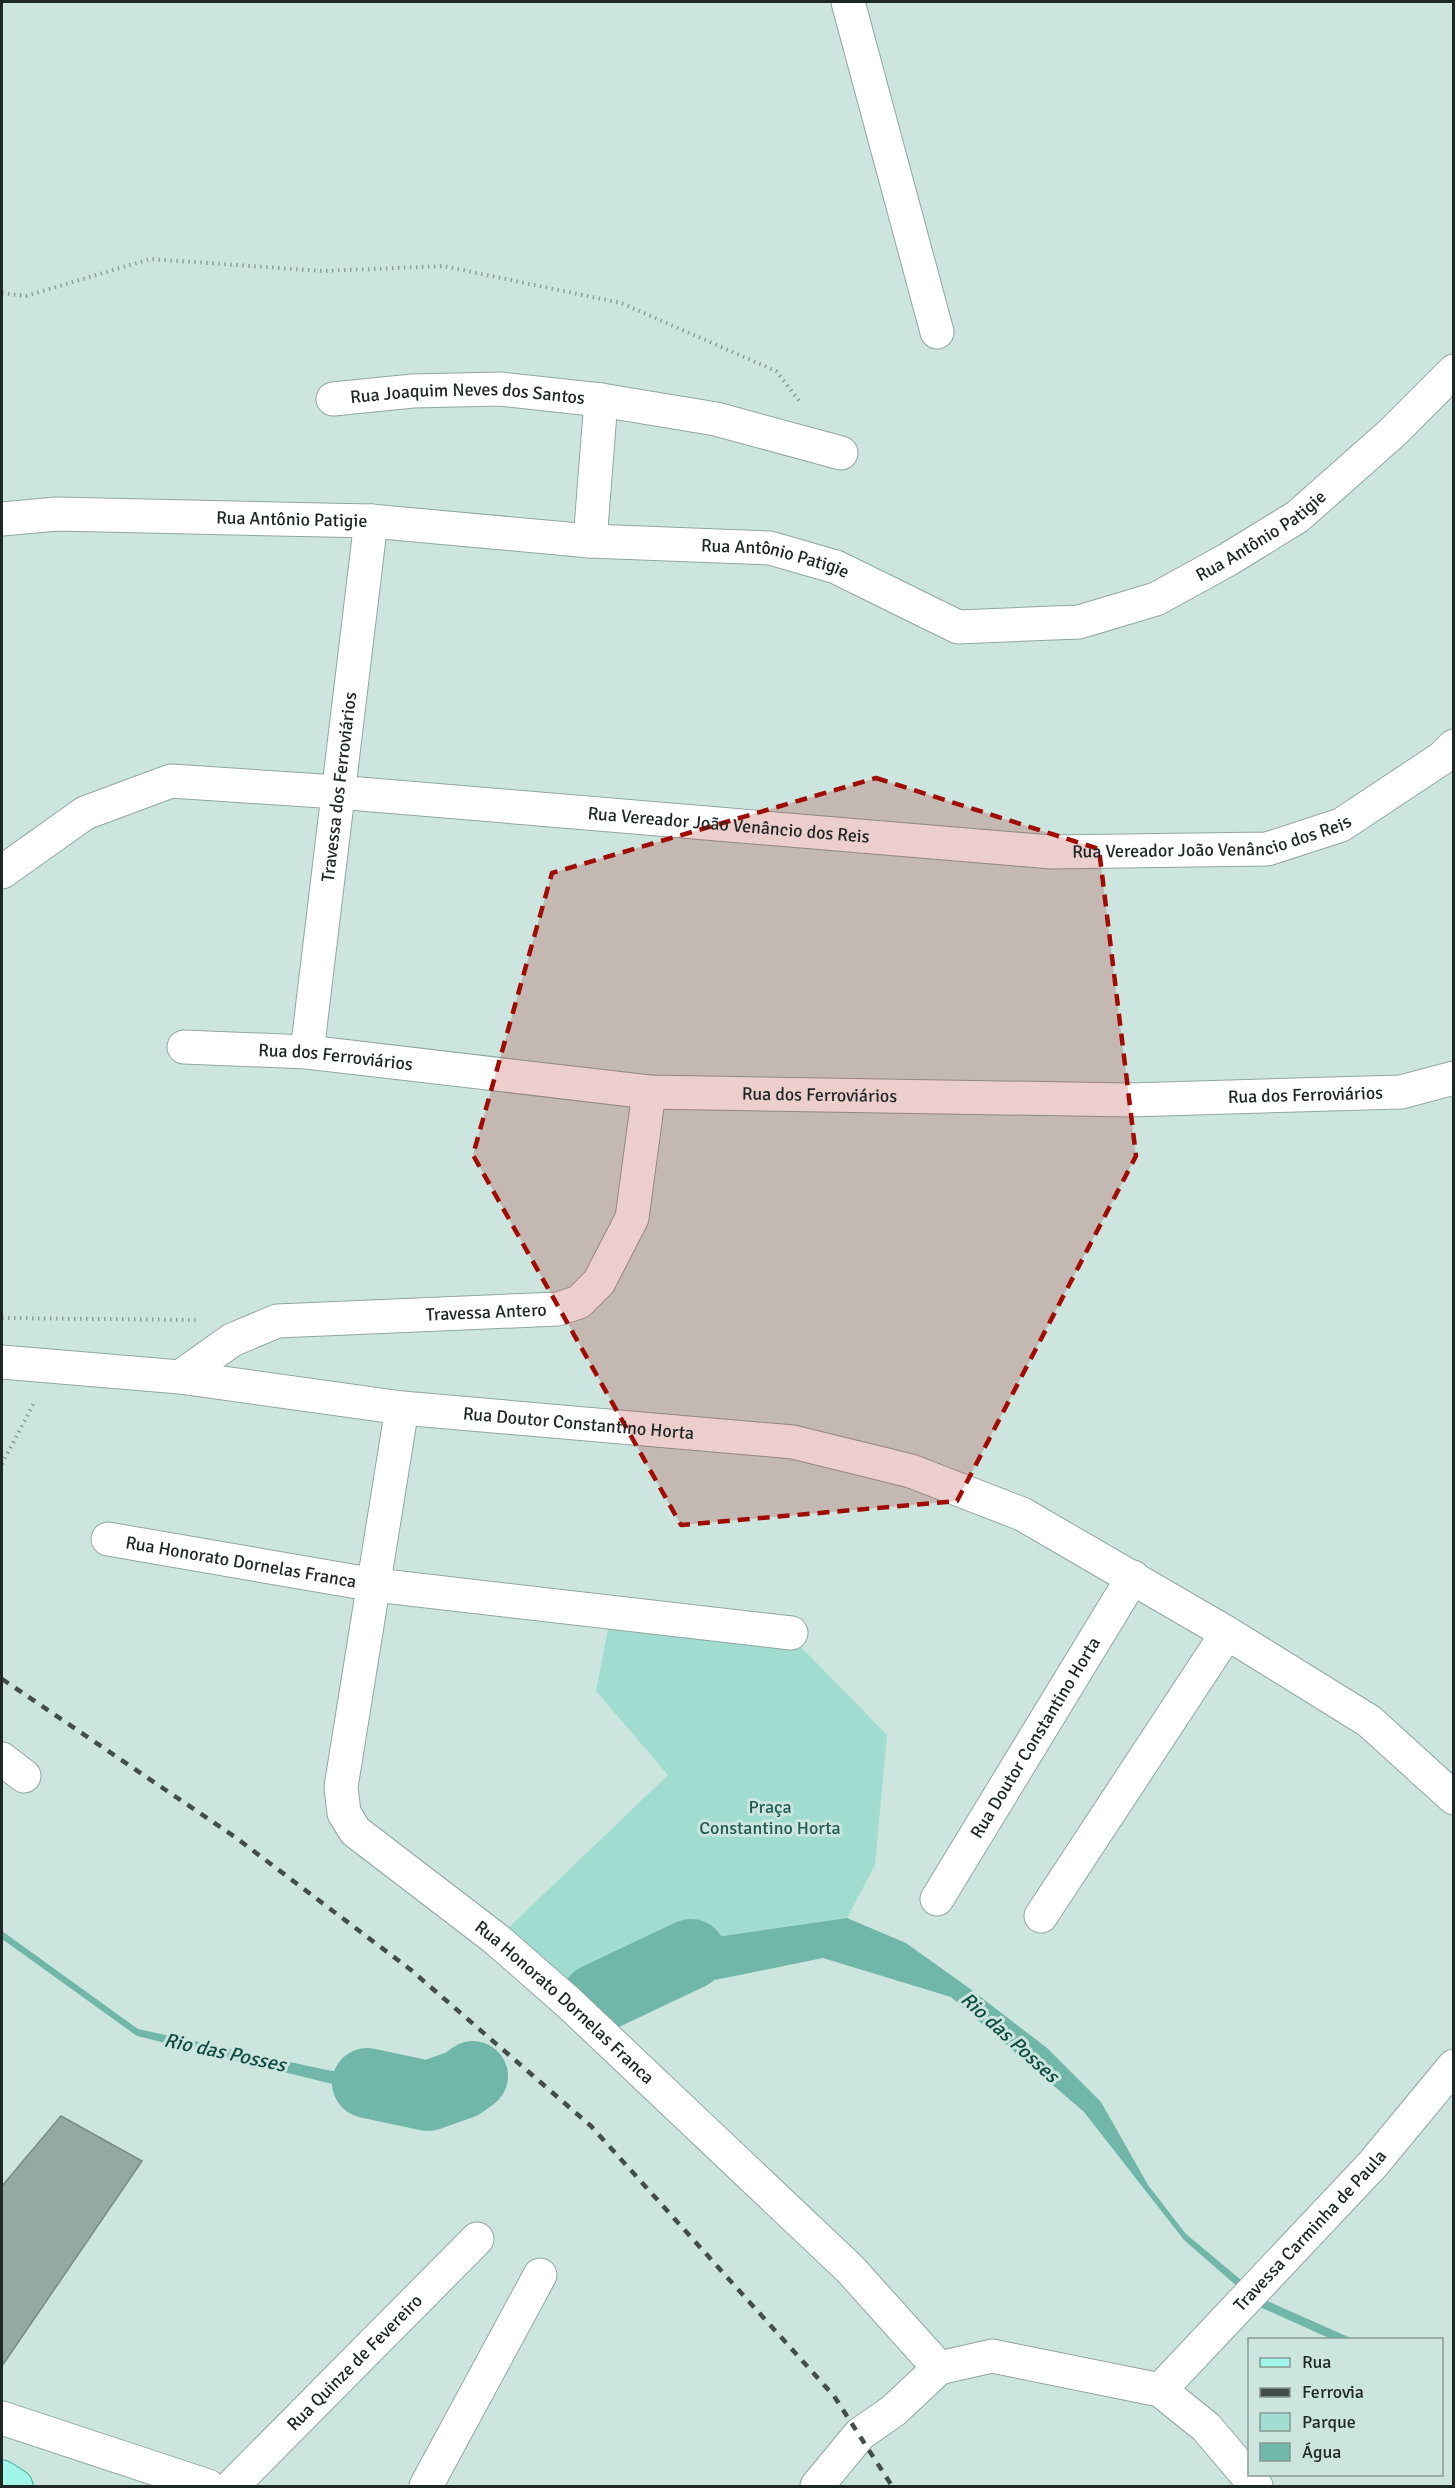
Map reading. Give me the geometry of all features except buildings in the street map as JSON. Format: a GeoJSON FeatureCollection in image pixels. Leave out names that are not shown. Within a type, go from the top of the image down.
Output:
{"type":"FeatureCollection","features":[{"type":"Feature","properties":{"kind":"main road"},"geometry":{"type":"LineString","coordinates":[[2,2477],[16,2487]]}},
{"type":"Feature","properties":{"kind":"street"},"geometry":{"type":"LineString","coordinates":[[848,2],[936,332]]}},
{"type":"Feature","properties":{"kind":"street","name":"Rua Antônio Patigie"},"geometry":{"type":"LineString","coordinates":[[2,519],[57,514],[371,521],[590,541],[770,548],[836,567],[958,627],[1079,622],[1156,599],[1227,560],[1297,517],[1392,433],[1454,372]]}},
{"type":"Feature","properties":{"kind":"street","name":"Rua Joaquim Neves dos Santos"},"geometry":{"type":"LineString","coordinates":[[333,399],[413,391],[500,389],[602,400],[716,419],[841,453]]}},
{"type":"Feature","properties":{"kind":"street","name":"Rua Joaquim Neves dos Santos"},"geometry":{"type":"LineString","coordinates":[[590,541],[602,400]]}},
{"type":"Feature","properties":{"kind":"street","name":"Travessa dos Ferroviários"},"geometry":{"type":"LineString","coordinates":[[307,1052],[371,521]]}},
{"type":"Feature","properties":{"kind":"street","name":"Rua Vereador João Venâncio dos Reis"},"geometry":{"type":"LineString","coordinates":[[2,872],[85,813],[171,781],[337,792],[1051,852],[1267,849],[1341,825],[1442,758],[1454,747]]}},
{"type":"Feature","properties":{"kind":"street","name":"Rua dos Ferroviários"},"geometry":{"type":"LineString","coordinates":[[184,1047],[307,1052],[649,1092],[1130,1100],[1401,1092],[1454,1078]]}},
{"type":"Feature","properties":{"kind":"street","name":"Travessa Antero"},"geometry":{"type":"LineString","coordinates":[[180,1377],[232,1340],[277,1321],[558,1309],[579,1302],[599,1282],[632,1218],[649,1092]]}},
{"type":"Feature","properties":{"kind":"street","name":"Rua Doutor Constantino Horta"},"geometry":{"type":"LineString","coordinates":[[2,1362],[180,1377],[402,1408],[793,1442],[911,1471],[1022,1514],[1227,1633],[1369,1721],[1454,1798]]}},
{"type":"Feature","properties":{"kind":"street","name":"Rua Honorato Dornelas Franca"},"geometry":{"type":"LineString","coordinates":[[402,1408],[341,1787],[344,1813],[355,1832],[496,1939],[568,2002],[850,2269],[939,2368]]}},
{"type":"Feature","properties":{"kind":"street","name":"Rua Honorato Dornelas Franca"},"geometry":{"type":"LineString","coordinates":[[108,1539],[375,1585],[791,1633]]}},
{"type":"Feature","properties":{"kind":"street","name":"Rua Doutor Constantino Horta"},"geometry":{"type":"LineString","coordinates":[[938,1899],[1132,1577]]}},
{"type":"Feature","properties":{"kind":"street"},"geometry":{"type":"LineString","coordinates":[[1041,1916],[1227,1633]]}},
{"type":"Feature","properties":{"kind":"street","name":"Travessa Carminha de Paula"},"geometry":{"type":"LineString","coordinates":[[1160,2390],[1286,2259],[1373,2164],[1454,2066]]}},
{"type":"Feature","properties":{"kind":"street","name":"Rua Quinze de Fevereiro"},"geometry":{"type":"LineString","coordinates":[[232,2487],[477,2239]]}},
{"type":"Feature","properties":{"kind":"street"},"geometry":{"type":"LineString","coordinates":[[426,2487],[540,2275]]}},
{"type":"Feature","properties":{"kind":"street"},"geometry":{"type":"LineString","coordinates":[[817,2487],[860,2434],[893,2411],[939,2368],[992,2356],[1160,2390],[1206,2427],[1256,2487]]}},
{"type":"Feature","properties":{"kind":"street"},"geometry":{"type":"LineString","coordinates":[[2,2418],[208,2487]]}},
{"type":"Feature","properties":{"kind":"path"},"geometry":{"type":"LineString","coordinates":[[2,293],[26,296],[150,259],[323,271],[443,266],[621,303],[776,371],[805,407]]}},
{"type":"Feature","properties":{"kind":"path"},"geometry":{"type":"LineString","coordinates":[[2,1318],[205,1320]]}},
{"type":"Feature","properties":{"kind":"path"},"geometry":{"type":"LineString","coordinates":[[2,1464],[55,1366]]}},
{"type":"Feature","properties":{"kind":"highlighted area"},"geometry":{"type":"Polygon","coordinates":[[[876,778],[1099,849],[1136,1156],[957,1501],[681,1525],[473,1155],[552,873],[876,778]]]}},
{"type":"Feature","properties":{"kind":"green space","name":"Praça Constantino Horta"},"geometry":{"type":"Polygon","coordinates":[[[609,1624],[800,1646],[887,1735],[875,1865],[847,1918],[695,1940],[656,1956],[597,1986],[577,1993],[505,1931],[668,1775],[596,1691],[609,1624]]]}},
{"type":"Feature","properties":{"kind":"water"},"geometry":{"type":"Polygon","coordinates":[[[847,1918],[906,1943],[1047,2048],[1101,2102],[1148,2185],[1186,2234],[1265,2300],[1351,2338],[1329,2338],[1262,2308],[1184,2240],[1084,2112],[951,1997],[823,1958],[695,1984],[622,2018],[597,1986],[656,1956],[695,1940],[847,1918]]]}},
{"type":"Feature","properties":{"kind":"water"},"geometry":{"type":"Polygon","coordinates":[[[2,1931],[138,2029],[327,2070],[424,2085],[459,2080],[467,2089],[434,2109],[137,2036],[2,1939],[2,1931]]]}},
{"type":"Feature","properties":{"kind":"waterway","name":"Rio das Posses"},"geometry":{"type":"LineString","coordinates":[[596,1999],[691,1954]]}},
{"type":"Feature","properties":{"kind":"waterway","name":"Rio das Posses"},"geometry":{"type":"LineString","coordinates":[[367,2083],[428,2096],[462,2084],[473,2076]]}},
{"type":"Feature","properties":{"kind":"railway"},"geometry":{"type":"LineString","coordinates":[[2,1679],[235,1837],[411,1970],[591,2126],[834,2396],[892,2486]]}}]}
